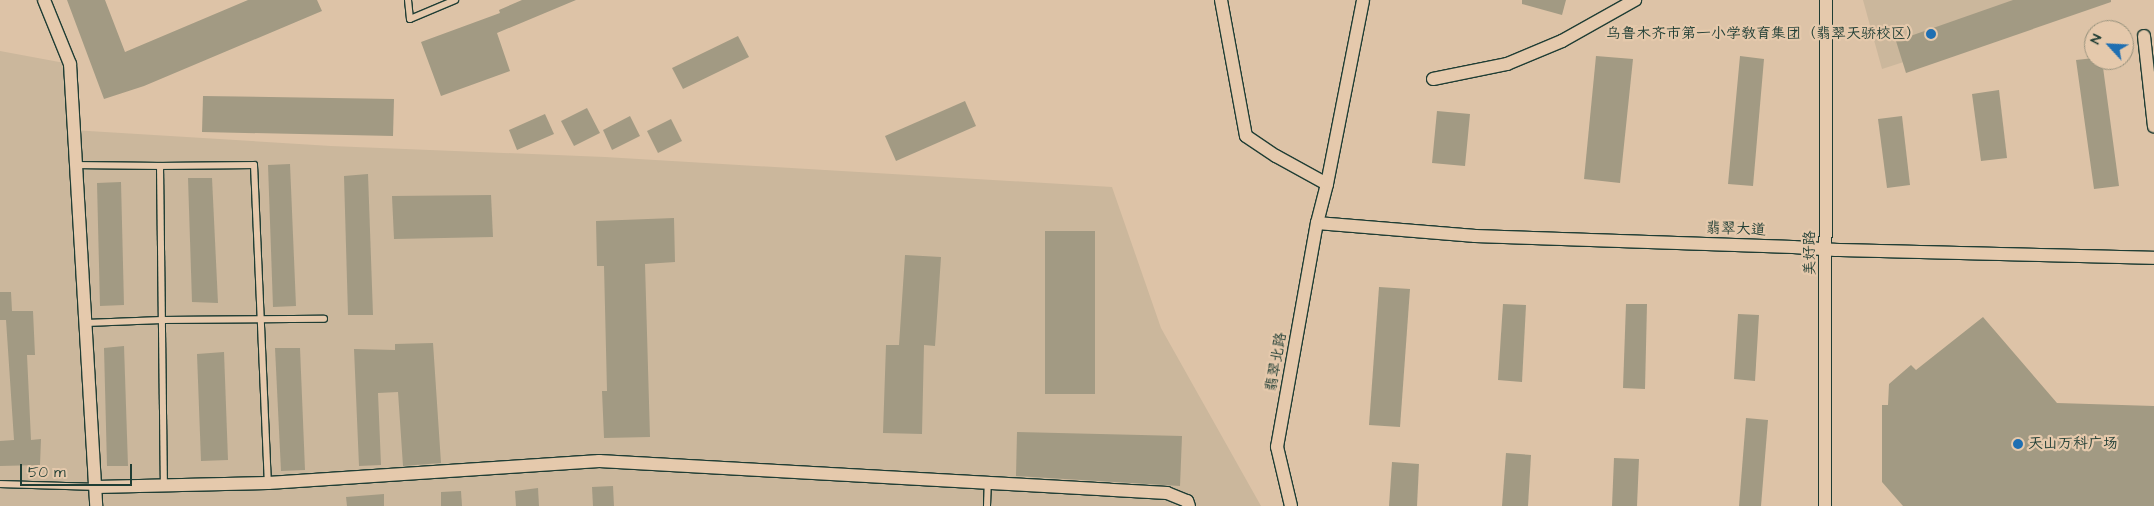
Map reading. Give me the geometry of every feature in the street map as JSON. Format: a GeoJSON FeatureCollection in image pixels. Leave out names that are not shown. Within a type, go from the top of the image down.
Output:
{"type":"FeatureCollection","features":[{"type":"Feature","properties":{"kind":"street"},"geometry":{"type":"LineString","coordinates":[[44,0],[70,64],[96,506]]}},
{"type":"Feature","properties":{"kind":"street"},"geometry":{"type":"LineString","coordinates":[[1221,0],[1246,136],[1276,156],[1327,184]]}},
{"type":"Feature","properties":{"kind":"street","name":"翡翠北路"},"geometry":{"type":"LineString","coordinates":[[1291,506],[1277,448],[1317,223],[1327,184],[1363,0]]}},
{"type":"Feature","properties":{"kind":"street"},"geometry":{"type":"LineString","coordinates":[[1434,79],[1507,64],[1562,41],[1635,0]]}},
{"type":"Feature","properties":{"kind":"street","name":"美好路"},"geometry":{"type":"LineString","coordinates":[[1825,506],[1826,0]]}},
{"type":"Feature","properties":{"kind":"street"},"geometry":{"type":"LineString","coordinates":[[2144,36],[2154,126]]}},
{"type":"Feature","properties":{"kind":"street","name":"翡翠大道"},"geometry":{"type":"LineString","coordinates":[[1317,223],[1475,236],[1826,250],[2154,258]]}},
{"type":"Feature","properties":{"kind":"street"},"geometry":{"type":"LineString","coordinates":[[96,486],[268,483],[599,461],[1167,493],[1187,500],[1189,506]]}},
{"type":"Feature","properties":{"kind":"lane"},"geometry":{"type":"LineString","coordinates":[[408,0],[410,19],[455,0]]}},
{"type":"Feature","properties":{"kind":"lane"},"geometry":{"type":"LineString","coordinates":[[76,165],[254,165],[268,483]]}},
{"type":"Feature","properties":{"kind":"lane"},"geometry":{"type":"LineString","coordinates":[[160,166],[164,485]]}},
{"type":"Feature","properties":{"kind":"lane"},"geometry":{"type":"LineString","coordinates":[[86,323],[162,320],[324,320]]}},
{"type":"Feature","properties":{"kind":"lane"},"geometry":{"type":"LineString","coordinates":[[987,506],[988,483]]}},
{"type":"Feature","properties":{"kind":"lane"},"geometry":{"type":"LineString","coordinates":[[0,484],[96,486]]}},
{"type":"Feature","properties":{"kind":"shaded area","name":"乌鲁木齐市第一小学教育集团（翡翠天骄校区）"},"geometry":{"type":"Polygon","coordinates":[[[1863,0],[2095,0],[1882,69],[1863,0]]]}},
{"type":"Feature","properties":{"kind":"shaded area"},"geometry":{"type":"Polygon","coordinates":[[[0,51],[70,64],[72,130],[331,146],[605,157],[1112,187],[1161,328],[1261,506],[0,506],[0,51]]]}},
{"type":"Feature","properties":{"kind":"building"},"geometry":{"type":"Polygon","coordinates":[[[67,0],[105,0],[125,52],[248,0],[317,0],[322,11],[144,86],[104,99],[67,0]]]}},
{"type":"Feature","properties":{"kind":"building"},"geometry":{"type":"Polygon","coordinates":[[[522,0],[576,0],[497,33],[510,71],[441,96],[421,42],[500,13],[499,10],[522,0]]]}},
{"type":"Feature","properties":{"kind":"building"},"geometry":{"type":"Polygon","coordinates":[[[1522,0],[1566,0],[1562,15],[1522,4],[1522,0]]]}},
{"type":"Feature","properties":{"kind":"building"},"geometry":{"type":"Polygon","coordinates":[[[2013,0],[2111,0],[2111,2],[1906,73],[1896,41],[2013,0]]]}},
{"type":"Feature","properties":{"kind":"building"},"geometry":{"type":"Polygon","coordinates":[[[738,36],[749,57],[683,89],[672,68],[738,36]]]}},
{"type":"Feature","properties":{"kind":"building"},"geometry":{"type":"Polygon","coordinates":[[[1596,56],[1633,59],[1620,183],[1584,179],[1596,56]]]}},
{"type":"Feature","properties":{"kind":"building"},"geometry":{"type":"Polygon","coordinates":[[[1740,56],[1764,59],[1753,186],[1728,184],[1740,56]]]}},
{"type":"Feature","properties":{"kind":"building"},"geometry":{"type":"Polygon","coordinates":[[[2084,59],[2084,70],[2103,70],[2119,186],[2094,189],[2076,60],[2084,59]]]}},
{"type":"Feature","properties":{"kind":"building"},"geometry":{"type":"Polygon","coordinates":[[[1999,90],[2007,158],[1981,161],[1972,94],[1999,90]]]}},
{"type":"Feature","properties":{"kind":"building"},"geometry":{"type":"Polygon","coordinates":[[[203,96],[394,99],[393,136],[202,132],[203,96]]]}},
{"type":"Feature","properties":{"kind":"building"},"geometry":{"type":"Polygon","coordinates":[[[965,101],[976,126],[896,161],[885,136],[965,101]]]}},
{"type":"Feature","properties":{"kind":"building"},"geometry":{"type":"Polygon","coordinates":[[[587,108],[600,133],[574,146],[561,121],[587,108]]]}},
{"type":"Feature","properties":{"kind":"building"},"geometry":{"type":"Polygon","coordinates":[[[1437,111],[1470,114],[1465,166],[1432,163],[1437,111]]]}},
{"type":"Feature","properties":{"kind":"building"},"geometry":{"type":"Polygon","coordinates":[[[545,114],[554,134],[517,150],[509,130],[545,114]]]}},
{"type":"Feature","properties":{"kind":"building"},"geometry":{"type":"Polygon","coordinates":[[[630,116],[640,136],[612,150],[603,130],[630,116]]]}},
{"type":"Feature","properties":{"kind":"building"},"geometry":{"type":"Polygon","coordinates":[[[1902,116],[1910,185],[1887,188],[1878,119],[1902,116]]]}},
{"type":"Feature","properties":{"kind":"building"},"geometry":{"type":"Polygon","coordinates":[[[671,119],[682,141],[658,153],[647,131],[671,119]]]}},
{"type":"Feature","properties":{"kind":"building"},"geometry":{"type":"Polygon","coordinates":[[[290,164],[296,306],[273,307],[268,165],[290,164]]]}},
{"type":"Feature","properties":{"kind":"building"},"geometry":{"type":"Polygon","coordinates":[[[368,174],[373,315],[348,315],[344,176],[368,174]]]}},
{"type":"Feature","properties":{"kind":"building"},"geometry":{"type":"Polygon","coordinates":[[[188,178],[212,178],[218,303],[192,302],[188,178]]]}},
{"type":"Feature","properties":{"kind":"building"},"geometry":{"type":"Polygon","coordinates":[[[121,182],[124,305],[100,306],[97,183],[121,182]]]}},
{"type":"Feature","properties":{"kind":"building"},"geometry":{"type":"Polygon","coordinates":[[[491,195],[493,237],[394,239],[392,196],[491,195]]]}},
{"type":"Feature","properties":{"kind":"building"},"geometry":{"type":"Polygon","coordinates":[[[674,218],[675,262],[645,264],[650,437],[604,438],[602,391],[607,391],[604,266],[597,266],[596,221],[674,218]]]}},
{"type":"Feature","properties":{"kind":"building"},"geometry":{"type":"Polygon","coordinates":[[[1045,231],[1095,231],[1095,394],[1045,394],[1045,231]]]}},
{"type":"Feature","properties":{"kind":"building"},"geometry":{"type":"Polygon","coordinates":[[[905,255],[941,257],[935,346],[924,345],[922,434],[883,433],[886,345],[899,345],[905,255]]]}},
{"type":"Feature","properties":{"kind":"building"},"geometry":{"type":"Polygon","coordinates":[[[1379,287],[1410,289],[1400,427],[1369,425],[1379,287]]]}},
{"type":"Feature","properties":{"kind":"building"},"geometry":{"type":"Polygon","coordinates":[[[0,292],[11,292],[12,311],[33,311],[35,355],[27,355],[31,440],[41,439],[40,465],[0,466],[0,441],[14,440],[6,320],[0,320],[0,292]]]}},
{"type":"Feature","properties":{"kind":"building"},"geometry":{"type":"Polygon","coordinates":[[[1503,304],[1526,305],[1522,382],[1498,380],[1503,304]]]}},
{"type":"Feature","properties":{"kind":"building"},"geometry":{"type":"Polygon","coordinates":[[[1626,304],[1647,304],[1645,389],[1623,388],[1626,304]]]}},
{"type":"Feature","properties":{"kind":"building"},"geometry":{"type":"Polygon","coordinates":[[[1738,314],[1759,315],[1755,381],[1734,379],[1738,314]]]}},
{"type":"Feature","properties":{"kind":"building","name":"天山万科广场"},"geometry":{"type":"Polygon","coordinates":[[[1983,317],[2057,403],[2154,406],[2154,506],[1903,506],[1882,482],[1882,405],[1888,405],[1889,384],[1911,365],[1916,370],[1983,317]]]}},
{"type":"Feature","properties":{"kind":"building"},"geometry":{"type":"Polygon","coordinates":[[[433,343],[441,463],[403,466],[398,392],[378,393],[381,465],[359,466],[354,349],[395,350],[395,344],[433,343]]]}},
{"type":"Feature","properties":{"kind":"building"},"geometry":{"type":"Polygon","coordinates":[[[124,346],[128,466],[107,466],[104,348],[124,346]]]}},
{"type":"Feature","properties":{"kind":"building"},"geometry":{"type":"Polygon","coordinates":[[[275,348],[300,348],[305,470],[281,471],[275,348]]]}},
{"type":"Feature","properties":{"kind":"building"},"geometry":{"type":"Polygon","coordinates":[[[224,352],[228,460],[201,461],[197,354],[224,352]]]}},
{"type":"Feature","properties":{"kind":"building"},"geometry":{"type":"Polygon","coordinates":[[[1746,418],[1768,420],[1761,506],[1739,506],[1746,418]]]}},
{"type":"Feature","properties":{"kind":"building"},"geometry":{"type":"Polygon","coordinates":[[[1017,432],[1182,436],[1180,486],[1016,476],[1017,432]]]}},
{"type":"Feature","properties":{"kind":"building"},"geometry":{"type":"Polygon","coordinates":[[[1506,453],[1531,455],[1528,506],[1502,506],[1506,453]]]}},
{"type":"Feature","properties":{"kind":"building"},"geometry":{"type":"Polygon","coordinates":[[[1614,458],[1639,459],[1637,506],[1612,506],[1614,458]]]}},
{"type":"Feature","properties":{"kind":"building"},"geometry":{"type":"Polygon","coordinates":[[[1392,462],[1419,464],[1417,506],[1389,506],[1392,462]]]}},
{"type":"Feature","properties":{"kind":"building"},"geometry":{"type":"Polygon","coordinates":[[[613,486],[614,506],[593,506],[592,487],[613,486]]]}},
{"type":"Feature","properties":{"kind":"building"},"geometry":{"type":"Polygon","coordinates":[[[538,488],[539,506],[516,506],[515,491],[538,488]]]}},
{"type":"Feature","properties":{"kind":"building"},"geometry":{"type":"Polygon","coordinates":[[[461,491],[462,506],[441,506],[441,492],[461,491]]]}},
{"type":"Feature","properties":{"kind":"building"},"geometry":{"type":"Polygon","coordinates":[[[384,494],[384,506],[347,506],[346,497],[384,494]]]}},
{"type":"Feature","properties":{"kind":"place","name":"乌鲁木齐市第一小学教育集团（翡翠天骄校区）"},"geometry":{"type":"Point","coordinates":[1931,34]}},
{"type":"Feature","properties":{"kind":"place","name":"天山万科广场"},"geometry":{"type":"Point","coordinates":[2018,444]}}]}
